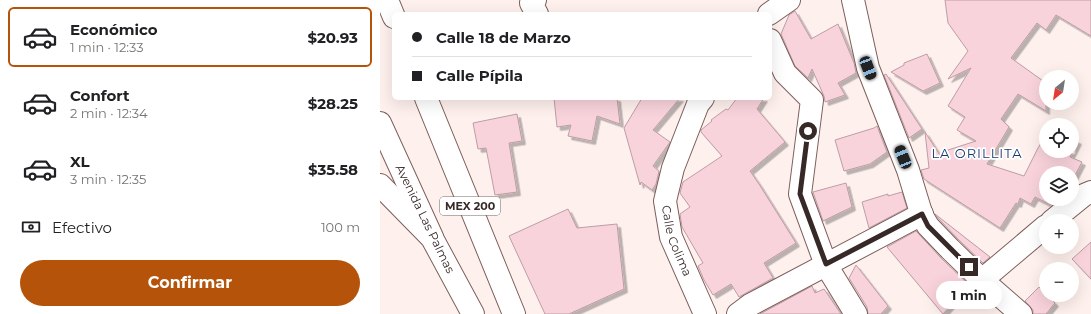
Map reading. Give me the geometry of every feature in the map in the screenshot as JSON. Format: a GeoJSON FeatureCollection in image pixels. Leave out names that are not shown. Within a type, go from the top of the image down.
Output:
{"type":"FeatureCollection","features":[{"type":"Feature","properties":{"kind":"main road"},"geometry":{"type":"LineString","coordinates":[[387,0],[392,12]]}},
{"type":"Feature","properties":{"kind":"main road"},"geometry":{"type":"LineString","coordinates":[[772,12],[789,0]]}},
{"type":"Feature","properties":{"kind":"main road"},"geometry":{"type":"LineString","coordinates":[[853,0],[868,68],[908,170],[922,214],[928,226],[982,280],[1021,314]]}},
{"type":"Feature","properties":{"kind":"main road"},"geometry":{"type":"LineString","coordinates":[[772,45],[785,74],[812,100],[800,194],[826,264],[856,314]]}},
{"type":"Feature","properties":{"kind":"main road","name":"MEX 200"},"geometry":{"type":"LineString","coordinates":[[427,100],[514,314]]}},
{"type":"Feature","properties":{"kind":"main road","name":"Calle Colima"},"geometry":{"type":"LineString","coordinates":[[701,100],[698,104],[673,168],[665,201],[671,237],[705,314]]}},
{"type":"Feature","properties":{"kind":"main road","name":"Avenida Las Palmas"},"geometry":{"type":"LineString","coordinates":[[380,124],[432,238],[473,314]]}},
{"type":"Feature","properties":{"kind":"main road"},"geometry":{"type":"LineString","coordinates":[[380,185],[432,238]]}},
{"type":"Feature","properties":{"kind":"main road"},"geometry":{"type":"LineString","coordinates":[[1061,214],[1084,195],[1091,192]]}},
{"type":"Feature","properties":{"kind":"main road"},"geometry":{"type":"LineString","coordinates":[[738,314],[750,305],[922,214]]}},
{"type":"Feature","properties":{"kind":"main road"},"geometry":{"type":"LineString","coordinates":[[982,280],[1039,232]]}},
{"type":"Feature","properties":{"kind":"building"},"geometry":{"type":"Polygon","coordinates":[[[945,0],[1091,0],[1091,36],[1056,15],[1046,30],[1037,23],[1011,58],[1039,78],[1039,107],[1018,94],[1001,119],[1009,127],[987,164],[1024,176],[1039,146],[1039,158],[1072,158],[1082,162],[1079,168],[1079,166],[1039,166],[1039,199],[1035,197],[1031,204],[1020,198],[1018,204],[1016,203],[1000,228],[924,179],[921,170],[929,168],[925,132],[941,157],[945,151],[976,141],[957,130],[965,117],[948,106],[971,68],[948,79],[968,51],[948,23],[945,0]]]}},
{"type":"Feature","properties":{"kind":"building"},"geometry":{"type":"Polygon","coordinates":[[[795,11],[811,39],[838,24],[854,63],[856,73],[838,83],[845,95],[825,102],[824,96],[812,69],[808,78],[795,66],[781,34],[789,15],[795,11]]]}},
{"type":"Feature","properties":{"kind":"building"},"geometry":{"type":"Polygon","coordinates":[[[927,54],[940,83],[923,91],[891,72],[904,65],[904,63],[927,54]]]}},
{"type":"Feature","properties":{"kind":"building"},"geometry":{"type":"Polygon","coordinates":[[[886,74],[922,129],[909,138],[884,75],[886,74]]]}},
{"type":"Feature","properties":{"kind":"building"},"geometry":{"type":"Polygon","coordinates":[[[554,100],[617,100],[620,124],[597,116],[592,141],[568,136],[571,125],[557,127],[554,100]]]}},
{"type":"Feature","properties":{"kind":"building"},"geometry":{"type":"Polygon","coordinates":[[[641,100],[678,100],[653,130],[670,142],[653,166],[659,171],[656,184],[652,190],[641,182],[640,185],[624,128],[641,100]]]}},
{"type":"Feature","properties":{"kind":"building"},"geometry":{"type":"Polygon","coordinates":[[[736,100],[763,100],[757,109],[785,142],[750,171],[796,243],[764,263],[773,278],[739,297],[731,284],[713,295],[698,266],[703,263],[682,227],[680,214],[690,207],[680,193],[683,182],[722,156],[701,132],[701,130],[712,121],[711,120],[726,109],[728,110],[736,100]]]}},
{"type":"Feature","properties":{"kind":"building"},"geometry":{"type":"Polygon","coordinates":[[[517,114],[522,141],[509,143],[517,192],[495,195],[486,148],[478,149],[473,123],[517,114]]]}},
{"type":"Feature","properties":{"kind":"building"},"geometry":{"type":"Polygon","coordinates":[[[877,126],[887,152],[870,164],[844,171],[835,140],[877,126]]]}},
{"type":"Feature","properties":{"kind":"building"},"geometry":{"type":"Polygon","coordinates":[[[846,183],[852,207],[823,221],[813,192],[846,183]]]}},
{"type":"Feature","properties":{"kind":"building"},"geometry":{"type":"Polygon","coordinates":[[[902,192],[907,208],[869,228],[862,202],[888,194],[888,196],[902,192]]]}},
{"type":"Feature","properties":{"kind":"building"},"geometry":{"type":"Polygon","coordinates":[[[568,209],[577,228],[617,224],[624,289],[569,314],[545,314],[509,236],[568,209]]]}},
{"type":"Feature","properties":{"kind":"building"},"geometry":{"type":"Polygon","coordinates":[[[935,214],[990,257],[983,263],[935,214]]]}},
{"type":"Feature","properties":{"kind":"building"},"geometry":{"type":"Polygon","coordinates":[[[916,231],[969,285],[943,314],[887,247],[916,231]]]}},
{"type":"Feature","properties":{"kind":"building"},"geometry":{"type":"Polygon","coordinates":[[[1091,242],[1091,279],[1079,266],[1079,262],[1075,262],[1072,259],[1091,242]]]}},
{"type":"Feature","properties":{"kind":"building"},"geometry":{"type":"Polygon","coordinates":[[[856,265],[888,306],[881,314],[868,314],[867,307],[849,278],[856,265]]]}},
{"type":"Feature","properties":{"kind":"building"},"geometry":{"type":"Polygon","coordinates":[[[812,286],[815,293],[824,289],[841,314],[760,314],[812,286]]]}},
{"type":"Feature","properties":{"kind":"building"},"geometry":{"type":"Polygon","coordinates":[[[1039,287],[1039,302],[1055,303],[1046,314],[1033,314],[1033,310],[1025,301],[1039,287]]]}},
{"type":"Feature","properties":{"kind":"district","name":"LA ORILLITA"},"geometry":{"type":"Point","coordinates":[977,153]}},
{"type":"Feature","properties":{"kind":"route"},"geometry":{"type":"LineString","coordinates":[[808,131],[800,194],[826,264],[922,214],[928,226],[969,267]]}}]}
